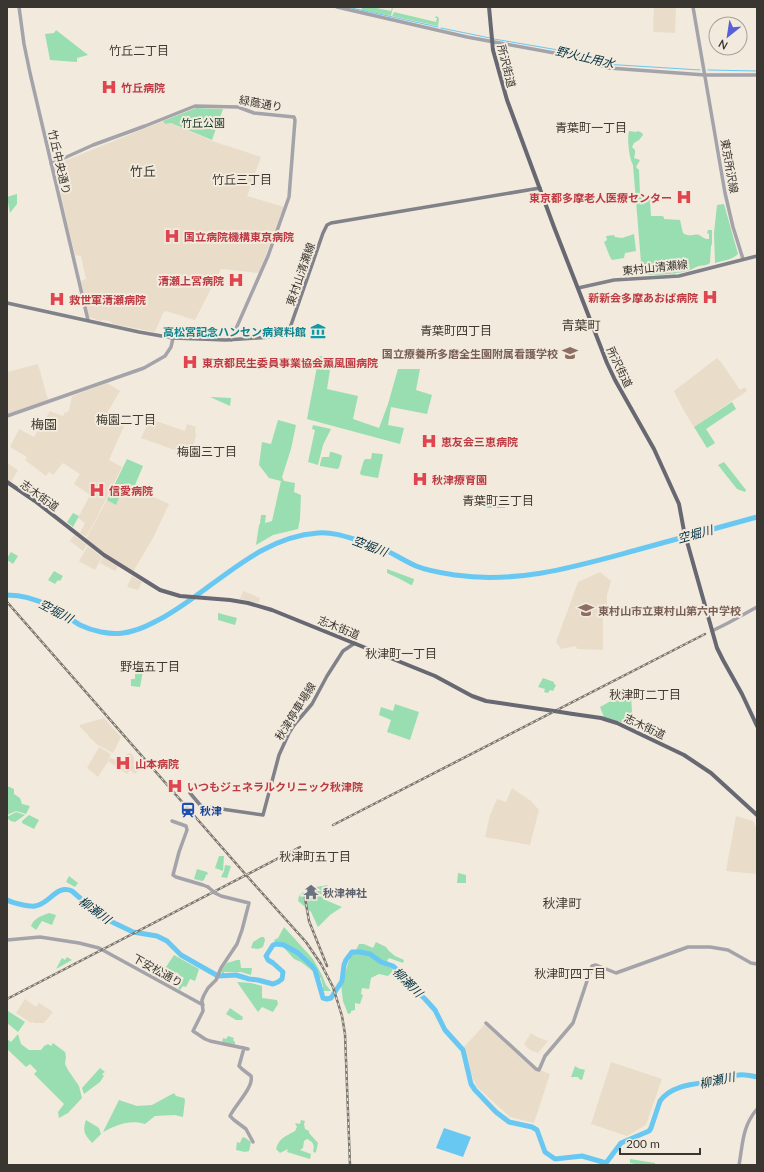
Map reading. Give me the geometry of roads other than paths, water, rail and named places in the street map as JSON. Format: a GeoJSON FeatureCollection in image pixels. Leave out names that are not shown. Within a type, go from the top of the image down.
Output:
{"type":"FeatureCollection","features":[{"type":"Feature","properties":{"kind":"main road","name":"所沢街道"},"geometry":{"type":"LineString","coordinates":[[489,7],[492,41],[497,66],[507,100],[593,330],[610,370],[654,449],[678,500],[684,532],[712,631],[720,653],[757,726]]}},
{"type":"Feature","properties":{"kind":"main road","name":"東村山清瀬線"},"geometry":{"type":"LineString","coordinates":[[7,303],[173,338],[231,340],[276,337],[282,335],[289,329],[323,233],[331,223],[540,188]]}},
{"type":"Feature","properties":{"kind":"main road","name":"東村山清瀬線"},"geometry":{"type":"LineString","coordinates":[[578,288],[614,280],[679,276],[757,256]]}},
{"type":"Feature","properties":{"kind":"main road","name":"志木街道"},"geometry":{"type":"LineString","coordinates":[[7,482],[35,501],[104,555],[160,590],[184,597],[236,601],[272,610],[435,676],[472,696],[486,701],[601,718],[617,722],[684,755],[711,772],[757,815]]}},
{"type":"Feature","properties":{"kind":"main road","name":"秋津停車場線"},"geometry":{"type":"LineString","coordinates":[[190,793],[201,806],[263,815],[279,755],[289,733],[312,704],[343,651],[355,643]]}},
{"type":"Feature","properties":{"kind":"street","name":"竹丘中央通り"},"geometry":{"type":"LineString","coordinates":[[19,7],[24,46],[88,320]]}},
{"type":"Feature","properties":{"kind":"street"},"geometry":{"type":"LineString","coordinates":[[337,7],[492,41],[571,56],[609,68],[705,75],[757,75]]}},
{"type":"Feature","properties":{"kind":"street","name":"東京所沢線"},"geometry":{"type":"LineString","coordinates":[[693,7],[725,193],[731,220],[743,259]]}},
{"type":"Feature","properties":{"kind":"street","name":"緑蔭通り"},"geometry":{"type":"LineString","coordinates":[[51,164],[88,147],[195,106],[238,107],[254,113],[292,117],[295,119],[290,191],[268,256],[231,340]]}},
{"type":"Feature","properties":{"kind":"street"},"geometry":{"type":"LineString","coordinates":[[7,416],[144,368],[165,356],[171,347],[173,338]]}},
{"type":"Feature","properties":{"kind":"street"},"geometry":{"type":"LineString","coordinates":[[712,631],[757,607]]}},
{"type":"Feature","properties":{"kind":"street"},"geometry":{"type":"LineString","coordinates":[[172,821],[186,826],[187,830],[173,875],[203,885],[221,896],[249,903],[237,944],[216,980],[204,994],[202,1000],[203,1011],[193,1032],[210,1041],[246,1048],[239,1066],[251,1076],[252,1080],[230,1116],[246,1129],[253,1142]]}},
{"type":"Feature","properties":{"kind":"street","name":"下安松通り"},"geometry":{"type":"LineString","coordinates":[[7,940],[40,937],[79,943],[99,948],[203,1005]]}},
{"type":"Feature","properties":{"kind":"street"},"geometry":{"type":"LineString","coordinates":[[486,1023],[536,1069],[539,1070],[545,1056],[573,1023],[592,966],[596,965],[616,973],[688,947],[710,947],[728,950],[751,963],[757,964]]}},
{"type":"Feature","properties":{"kind":"street"},"geometry":{"type":"LineString","coordinates":[[738,1165],[745,1129],[757,1109]]}},
{"type":"Feature","properties":{"kind":"water"},"geometry":{"type":"Polygon","coordinates":[[[444,1128],[471,1137],[463,1157],[436,1148],[444,1128]]]}},
{"type":"Feature","properties":{"kind":"waterway","name":"野火止用水"},"geometry":{"type":"LineString","coordinates":[[347,7],[438,27]]}},
{"type":"Feature","properties":{"kind":"waterway","name":"野火止用水"},"geometry":{"type":"LineString","coordinates":[[441,28],[490,38]]}},
{"type":"Feature","properties":{"kind":"waterway","name":"野火止用水"},"geometry":{"type":"LineString","coordinates":[[494,39],[570,52],[590,60]]}},
{"type":"Feature","properties":{"kind":"waterway","name":"野火止用水"},"geometry":{"type":"LineString","coordinates":[[597,62],[604,64],[700,70]]}},
{"type":"Feature","properties":{"kind":"waterway","name":"野火止用水"},"geometry":{"type":"LineString","coordinates":[[708,70],[757,71]]}},
{"type":"Feature","properties":{"kind":"waterway","name":"空堀川"},"geometry":{"type":"LineString","coordinates":[[7,595],[39,601],[57,610],[80,625],[90,629],[107,633],[123,633],[139,629],[164,617],[256,554],[275,544],[296,537],[318,533],[328,533],[374,545],[416,566],[430,571],[478,577],[501,577],[523,576],[567,568],[757,517]]}},
{"type":"Feature","properties":{"kind":"waterway","name":"柳瀬川"},"geometry":{"type":"LineString","coordinates":[[7,900],[29,906],[35,906],[45,902],[57,892],[62,890],[72,891],[97,913],[108,920],[133,932],[157,936],[167,941],[181,955],[218,976],[236,975],[273,984],[278,982],[282,979],[283,972],[268,960],[266,956],[273,945],[284,945],[298,953],[312,966],[315,970],[323,998],[327,999],[331,998],[342,981],[344,965],[352,952],[370,954],[381,962],[393,966],[435,1010],[445,1030],[463,1050],[471,1084],[475,1090],[496,1112],[509,1122],[532,1127],[537,1130],[545,1152],[555,1159],[582,1156],[606,1163],[621,1143],[649,1131],[660,1101],[671,1091],[693,1084],[736,1075],[757,1077]]}},
{"type":"Feature","properties":{"kind":"railway"},"geometry":{"type":"LineString","coordinates":[[7,602],[306,942],[321,964],[333,987],[342,1016],[345,1034],[350,1165]]}},
{"type":"Feature","properties":{"kind":"railway"},"geometry":{"type":"LineString","coordinates":[[333,825],[705,634]]}},
{"type":"Feature","properties":{"kind":"railway"},"geometry":{"type":"LineString","coordinates":[[7,999],[300,847]]}},
{"type":"Feature","properties":{"kind":"railway"},"geometry":{"type":"LineString","coordinates":[[305,898],[309,921],[327,966]]}},
{"type":"Feature","properties":{"kind":"place","name":"竹丘病院"},"geometry":{"type":"Point","coordinates":[109,87]}},
{"type":"Feature","properties":{"kind":"place","name":"東京都多摩老人医療センター"},"geometry":{"type":"Point","coordinates":[684,197]}},
{"type":"Feature","properties":{"kind":"place","name":"国立病院機構東京病院"},"geometry":{"type":"Point","coordinates":[172,236]}},
{"type":"Feature","properties":{"kind":"place","name":"清瀬上宮病院"},"geometry":{"type":"Point","coordinates":[236,280]}},
{"type":"Feature","properties":{"kind":"place","name":"新新会多摩あおば病院"},"geometry":{"type":"Point","coordinates":[710,297]}},
{"type":"Feature","properties":{"kind":"place","name":"救世軍清瀬病院"},"geometry":{"type":"Point","coordinates":[57,299]}},
{"type":"Feature","properties":{"kind":"place","name":"高松宮記念ハンセン病資料館"},"geometry":{"type":"Point","coordinates":[318,331]}},
{"type":"Feature","properties":{"kind":"place","name":"国立療養所多磨全生園附属看護学校"},"geometry":{"type":"Point","coordinates":[570,353]}},
{"type":"Feature","properties":{"kind":"place","name":"東京都民生委員事業協会薫風園病院"},"geometry":{"type":"Point","coordinates":[190,362]}},
{"type":"Feature","properties":{"kind":"place","name":"恵友会三恵病院"},"geometry":{"type":"Point","coordinates":[429,441]}},
{"type":"Feature","properties":{"kind":"place","name":"秋津療育園"},"geometry":{"type":"Point","coordinates":[420,479]}},
{"type":"Feature","properties":{"kind":"place","name":"信愛病院"},"geometry":{"type":"Point","coordinates":[97,490]}},
{"type":"Feature","properties":{"kind":"place","name":"東村山市立東村山第六中学校"},"geometry":{"type":"Point","coordinates":[586,610]}},
{"type":"Feature","properties":{"kind":"place","name":"山本病院"},"geometry":{"type":"Point","coordinates":[123,763]}},
{"type":"Feature","properties":{"kind":"place","name":"いつもジェネラルクリニック秋津院"},"geometry":{"type":"Point","coordinates":[175,786]}},
{"type":"Feature","properties":{"kind":"place","name":"秋津"},"geometry":{"type":"Point","coordinates":[188,810]}},
{"type":"Feature","properties":{"kind":"place","name":"秋津神社"},"geometry":{"type":"Point","coordinates":[311,892]}},
{"type":"Feature","properties":{"kind":"district","name":"竹丘二丁目"},"geometry":{"type":"Point","coordinates":[139,50]}},
{"type":"Feature","properties":{"kind":"district","name":"青葉町一丁目"},"geometry":{"type":"Point","coordinates":[591,127]}},
{"type":"Feature","properties":{"kind":"district","name":"竹丘"},"geometry":{"type":"Point","coordinates":[143,171]}},
{"type":"Feature","properties":{"kind":"district","name":"竹丘三丁目"},"geometry":{"type":"Point","coordinates":[242,179]}},
{"type":"Feature","properties":{"kind":"district","name":"青葉町"},"geometry":{"type":"Point","coordinates":[581,325]}},
{"type":"Feature","properties":{"kind":"district","name":"青葉町四丁目"},"geometry":{"type":"Point","coordinates":[456,330]}},
{"type":"Feature","properties":{"kind":"district","name":"梅園二丁目"},"geometry":{"type":"Point","coordinates":[126,419]}},
{"type":"Feature","properties":{"kind":"district","name":"梅園"},"geometry":{"type":"Point","coordinates":[44,424]}},
{"type":"Feature","properties":{"kind":"district","name":"梅園三丁目"},"geometry":{"type":"Point","coordinates":[207,451]}},
{"type":"Feature","properties":{"kind":"district","name":"青葉町三丁目"},"geometry":{"type":"Point","coordinates":[498,500]}},
{"type":"Feature","properties":{"kind":"district","name":"秋津町一丁目"},"geometry":{"type":"Point","coordinates":[401,653]}},
{"type":"Feature","properties":{"kind":"district","name":"野塩五丁目"},"geometry":{"type":"Point","coordinates":[150,666]}},
{"type":"Feature","properties":{"kind":"district","name":"秋津町二丁目"},"geometry":{"type":"Point","coordinates":[645,694]}},
{"type":"Feature","properties":{"kind":"district","name":"秋津町五丁目"},"geometry":{"type":"Point","coordinates":[315,856]}},
{"type":"Feature","properties":{"kind":"district","name":"秋津町"},"geometry":{"type":"Point","coordinates":[562,903]}},
{"type":"Feature","properties":{"kind":"district","name":"秋津町四丁目"},"geometry":{"type":"Point","coordinates":[570,973]}},
{"type":"Feature","properties":{"kind":"park label","name":"竹丘公園"},"geometry":{"type":"Point","coordinates":[203,122]}}]}
